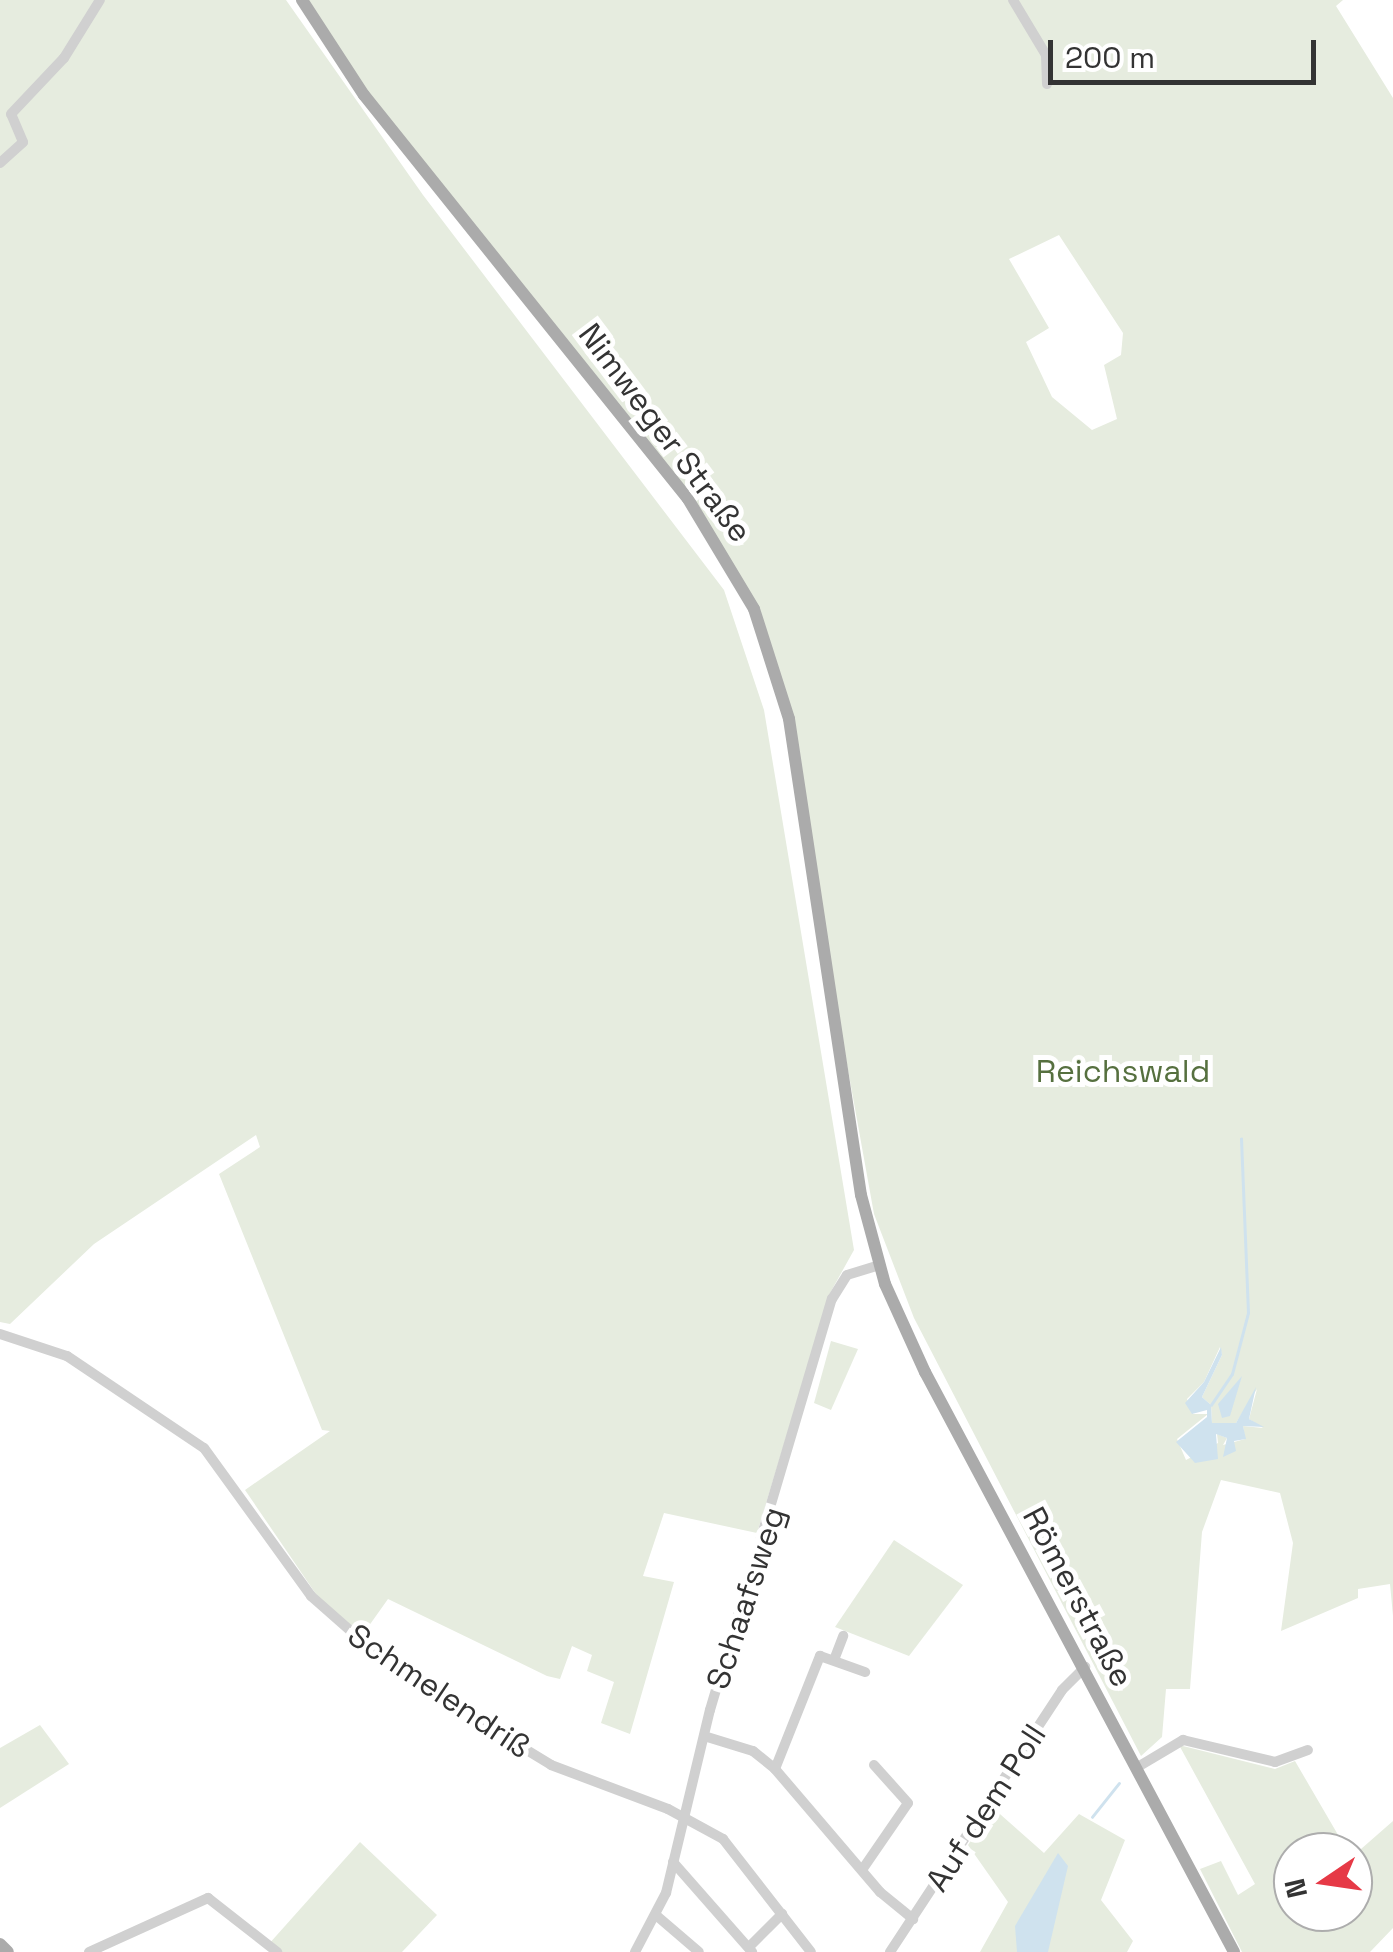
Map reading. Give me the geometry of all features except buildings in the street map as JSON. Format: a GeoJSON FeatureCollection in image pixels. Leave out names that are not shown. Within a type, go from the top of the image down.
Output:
{"type":"FeatureCollection","features":[{"type":"Feature","properties":{"kind":"main road","name":"Nimweger Straße"},"geometry":{"type":"LineString","coordinates":[[302,0],[375,109],[688,500],[754,609],[789,719],[861,1195],[879,1266]]}},
{"type":"Feature","properties":{"kind":"main road","name":"Römerstraße"},"geometry":{"type":"LineString","coordinates":[[879,1266],[920,1361],[1234,1952]]}},
{"type":"Feature","properties":{"kind":"main road"},"geometry":{"type":"LineString","coordinates":[[0,1944],[8,1952]]}},
{"type":"Feature","properties":{"kind":"street"},"geometry":{"type":"LineString","coordinates":[[0,162],[23,142],[11,114],[74,45],[100,0]]}},
{"type":"Feature","properties":{"kind":"street"},"geometry":{"type":"LineString","coordinates":[[1012,0],[1046,55],[1047,84]]}},
{"type":"Feature","properties":{"kind":"street","name":"Schaafsweg"},"geometry":{"type":"LineString","coordinates":[[635,1952],[658,1916],[704,1736],[832,1299],[847,1275],[879,1266]]}},
{"type":"Feature","properties":{"kind":"street","name":"Schmelendriß"},"geometry":{"type":"LineString","coordinates":[[0,1334],[66,1356],[204,1448],[311,1596],[395,1670],[551,1765],[685,1818],[723,1839],[811,1952]]}},
{"type":"Feature","properties":{"kind":"street"},"geometry":{"type":"LineString","coordinates":[[834,1660],[843,1636]]}},
{"type":"Feature","properties":{"kind":"street"},"geometry":{"type":"LineString","coordinates":[[775,1770],[820,1656],[864,1672]]}},
{"type":"Feature","properties":{"kind":"street","name":"Auf dem Poll"},"geometry":{"type":"LineString","coordinates":[[890,1952],[1062,1690],[1085,1668]]}},
{"type":"Feature","properties":{"kind":"street"},"geometry":{"type":"LineString","coordinates":[[704,1736],[753,1750],[862,1870],[913,1919]]}},
{"type":"Feature","properties":{"kind":"street"},"geometry":{"type":"LineString","coordinates":[[1136,1768],[1183,1740],[1276,1762],[1308,1750]]}},
{"type":"Feature","properties":{"kind":"street"},"geometry":{"type":"LineString","coordinates":[[862,1870],[908,1803],[874,1766]]}},
{"type":"Feature","properties":{"kind":"street"},"geometry":{"type":"LineString","coordinates":[[673,1862],[750,1950],[782,1914]]}},
{"type":"Feature","properties":{"kind":"street"},"geometry":{"type":"LineString","coordinates":[[90,1952],[208,1898],[278,1952]]}},
{"type":"Feature","properties":{"kind":"street"},"geometry":{"type":"LineString","coordinates":[[658,1916],[700,1952]]}},
{"type":"Feature","properties":{"kind":"green space"},"geometry":{"type":"Polygon","coordinates":[[[0,0],[286,0],[423,195],[724,590],[764,710],[854,1250],[830,1293],[757,1533],[664,1513],[643,1576],[674,1582],[630,1734],[601,1723],[614,1682],[587,1671],[592,1655],[572,1646],[560,1679],[547,1676],[388,1599],[361,1637],[318,1597],[245,1490],[330,1431],[322,1430],[219,1174],[260,1147],[256,1135],[94,1244],[10,1324],[0,1322],[0,0]]]}},
{"type":"Feature","properties":{"kind":"green space","name":"Reichswald"},"geometry":{"type":"Polygon","coordinates":[[[303,0],[1343,0],[1336,6],[1393,98],[1393,1616],[1390,1584],[1358,1589],[1358,1598],[1281,1631],[1293,1543],[1280,1493],[1221,1480],[1202,1532],[1190,1689],[1166,1689],[1162,1737],[1141,1756],[914,1318],[874,1214],[775,665],[726,556],[431,180],[303,0]],[[1059,235],[1009,259],[1049,328],[1026,342],[1052,397],[1092,430],[1117,419],[1104,365],[1121,355],[1123,333],[1059,235]],[[1220,1347],[1204,1382],[1187,1399],[1193,1414],[1208,1414],[1177,1439],[1186,1460],[1218,1443],[1217,1434],[1227,1438],[1223,1445],[1245,1439],[1243,1426],[1263,1428],[1249,1419],[1257,1389],[1236,1423],[1212,1423],[1211,1405],[1202,1397],[1222,1355],[1220,1347]]]}},
{"type":"Feature","properties":{"kind":"green space"},"geometry":{"type":"Polygon","coordinates":[[[831,1341],[858,1349],[831,1410],[814,1403],[831,1341]]]}},
{"type":"Feature","properties":{"kind":"green space"},"geometry":{"type":"Polygon","coordinates":[[[894,1540],[963,1585],[909,1656],[835,1627],[894,1540]]]}},
{"type":"Feature","properties":{"kind":"green space"},"geometry":{"type":"Polygon","coordinates":[[[40,1725],[69,1764],[0,1808],[0,1748],[40,1725]]]}},
{"type":"Feature","properties":{"kind":"green space"},"geometry":{"type":"Polygon","coordinates":[[[1179,1745],[1275,1769],[1295,1761],[1336,1832],[1273,1832],[1273,1932],[1373,1932],[1373,1838],[1393,1821],[1393,1928],[1370,1952],[1242,1952],[1200,1869],[1221,1861],[1238,1895],[1255,1884],[1179,1745]]]}},
{"type":"Feature","properties":{"kind":"green space"},"geometry":{"type":"Polygon","coordinates":[[[992,1807],[1044,1853],[1079,1814],[1125,1840],[1101,1900],[1133,1941],[1127,1952],[980,1952],[1008,1902],[968,1845],[992,1807]]]}},
{"type":"Feature","properties":{"kind":"green space"},"geometry":{"type":"Polygon","coordinates":[[[360,1842],[437,1915],[402,1952],[277,1952],[268,1945],[360,1842]]]}},
{"type":"Feature","properties":{"kind":"water"},"geometry":{"type":"Polygon","coordinates":[[[1221,1347],[1222,1355],[1202,1397],[1211,1405],[1212,1423],[1236,1423],[1256,1387],[1249,1419],[1264,1427],[1243,1426],[1246,1439],[1234,1441],[1236,1451],[1223,1457],[1227,1438],[1216,1434],[1218,1459],[1195,1463],[1176,1442],[1207,1417],[1207,1410],[1192,1414],[1185,1403],[1204,1382],[1221,1347]]]}},
{"type":"Feature","properties":{"kind":"water"},"geometry":{"type":"Polygon","coordinates":[[[1242,1376],[1230,1416],[1222,1418],[1218,1404],[1242,1376]]]}},
{"type":"Feature","properties":{"kind":"water"},"geometry":{"type":"Polygon","coordinates":[[[1058,1853],[1068,1866],[1048,1952],[1017,1952],[1015,1926],[1058,1853]]]}},
{"type":"Feature","properties":{"kind":"waterway"},"geometry":{"type":"LineString","coordinates":[[1211,1405],[1232,1374],[1248,1313],[1241,1139]]}},
{"type":"Feature","properties":{"kind":"waterway"},"geometry":{"type":"LineString","coordinates":[[1092,1817],[1119,1783]]}}]}
